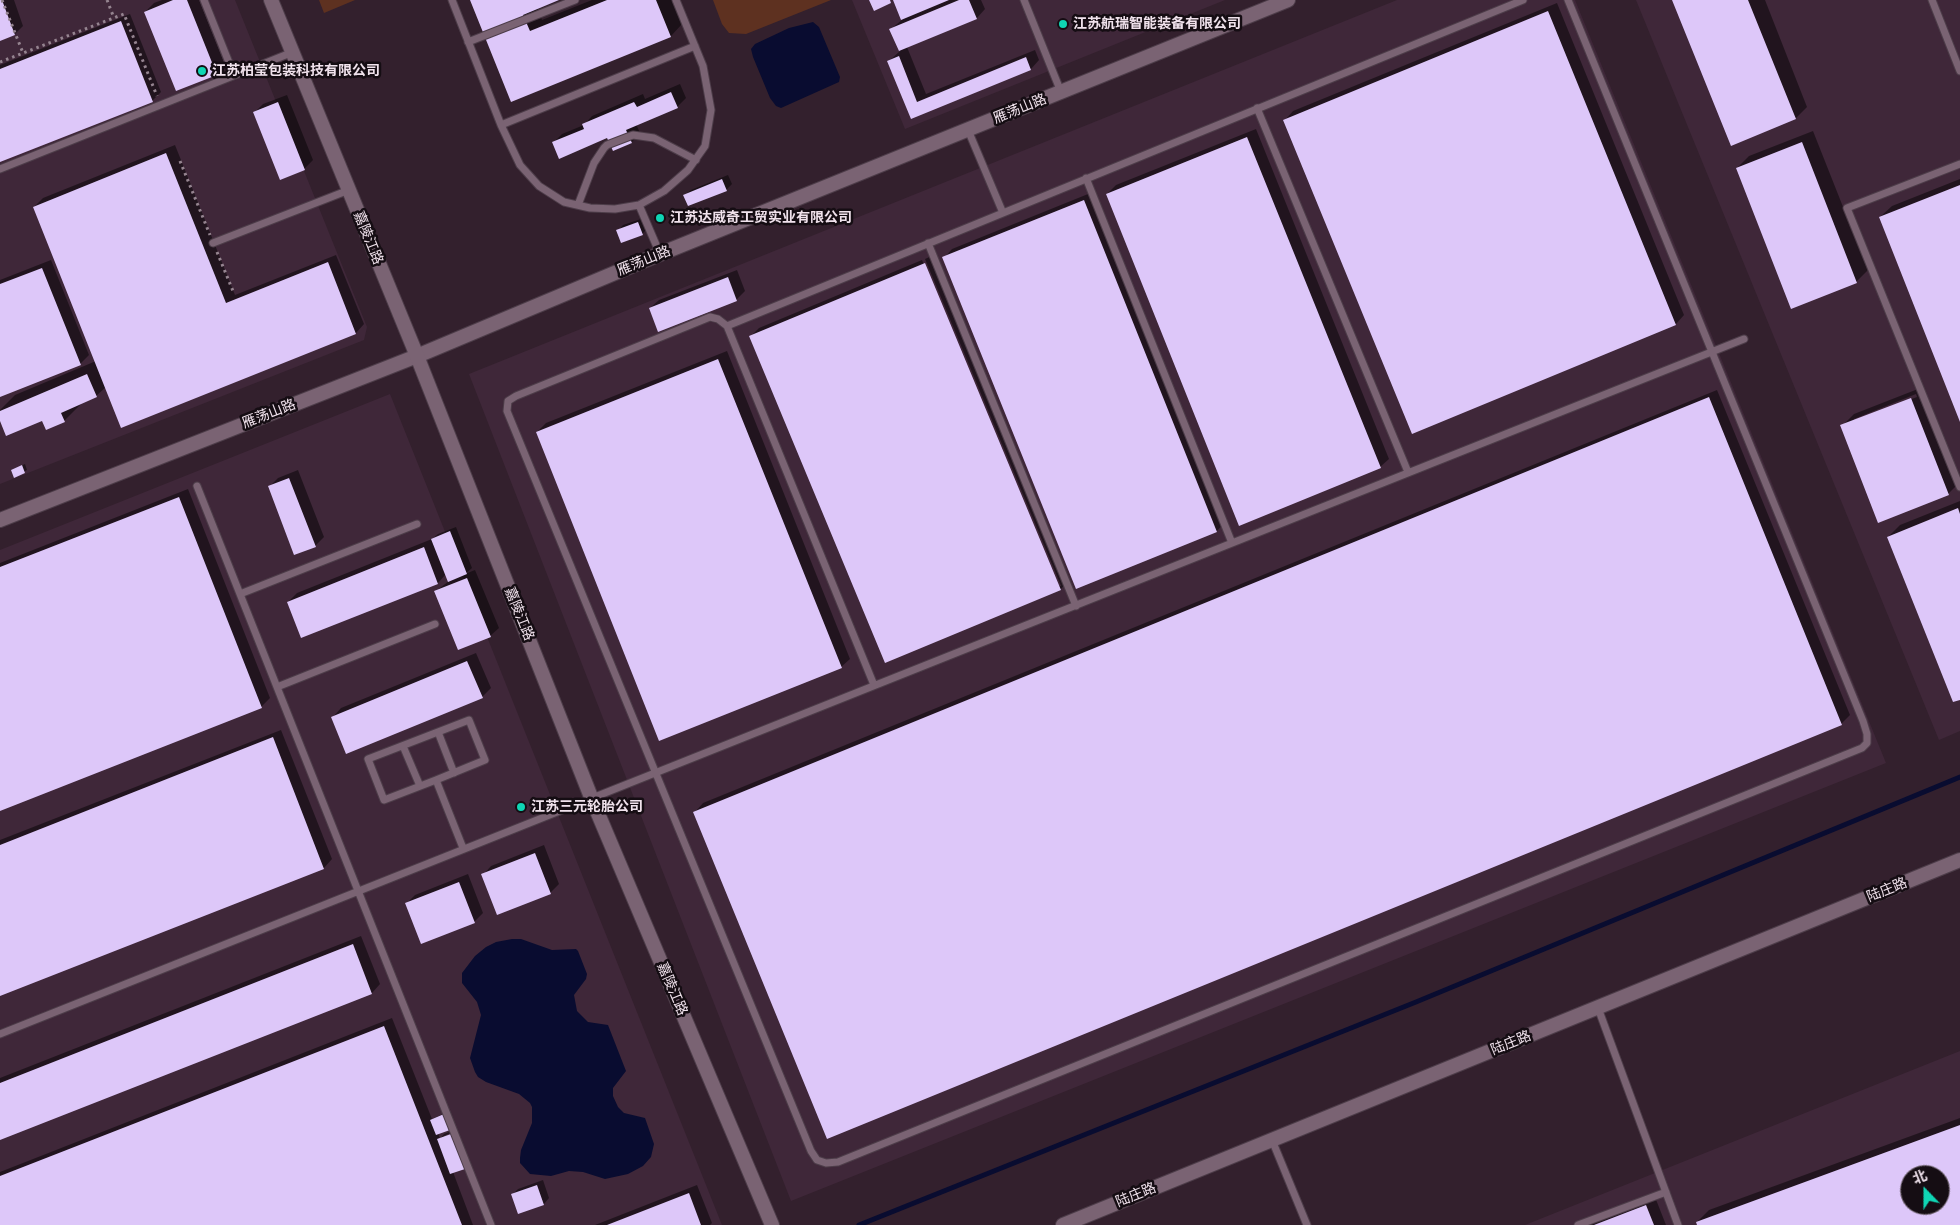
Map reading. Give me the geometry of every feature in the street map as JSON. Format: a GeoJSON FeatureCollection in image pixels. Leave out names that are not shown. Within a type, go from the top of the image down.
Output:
{"type":"FeatureCollection","features":[{"type":"Feature","properties":{"kind":"street","name":"嘉陵江路"},"geometry":{"type":"LineString","coordinates":[[271,0],[417,356],[591,797],[772,1225]]}},
{"type":"Feature","properties":{"kind":"street","name":"雁荡山路"},"geometry":{"type":"LineString","coordinates":[[0,520],[417,356],[660,254],[1288,0]]}},
{"type":"Feature","properties":{"kind":"street","name":"陆庄路"},"geometry":{"type":"LineString","coordinates":[[1063,1225],[1960,860]]}},
{"type":"Feature","properties":{"kind":"lane"},"geometry":{"type":"LineString","coordinates":[[204,0],[234,75]]}},
{"type":"Feature","properties":{"kind":"lane"},"geometry":{"type":"LineString","coordinates":[[452,0],[501,125],[520,165],[539,186],[564,202],[590,208],[614,209],[639,205],[664,191],[688,170],[705,146],[712,110],[703,66],[676,0]]}},
{"type":"Feature","properties":{"kind":"lane"},"geometry":{"type":"LineString","coordinates":[[468,42],[575,0]]}},
{"type":"Feature","properties":{"kind":"lane"},"geometry":{"type":"LineString","coordinates":[[1024,0],[1061,92]]}},
{"type":"Feature","properties":{"kind":"lane"},"geometry":{"type":"LineString","coordinates":[[727,326],[1522,0]]}},
{"type":"Feature","properties":{"kind":"lane"},"geometry":{"type":"LineString","coordinates":[[874,685],[727,326],[718,319],[710,317],[516,396],[508,401],[507,411],[811,1151],[817,1160],[826,1163],[838,1162],[1862,748],[1867,743],[1867,734],[1863,721],[1568,0]]}},
{"type":"Feature","properties":{"kind":"lane"},"geometry":{"type":"LineString","coordinates":[[1932,0],[1960,71]]}},
{"type":"Feature","properties":{"kind":"lane"},"geometry":{"type":"LineString","coordinates":[[501,125],[695,46]]}},
{"type":"Feature","properties":{"kind":"lane"},"geometry":{"type":"LineString","coordinates":[[0,169],[293,52]]}},
{"type":"Feature","properties":{"kind":"lane"},"geometry":{"type":"LineString","coordinates":[[1257,108],[1408,472]]}},
{"type":"Feature","properties":{"kind":"lane"},"geometry":{"type":"LineString","coordinates":[[968,130],[1003,213]]}},
{"type":"Feature","properties":{"kind":"lane"},"geometry":{"type":"LineString","coordinates":[[578,205],[594,163],[604,148],[607,145],[633,135],[654,138],[696,160]]}},
{"type":"Feature","properties":{"kind":"lane"},"geometry":{"type":"LineString","coordinates":[[1960,164],[1848,208],[1960,487]]}},
{"type":"Feature","properties":{"kind":"lane"},"geometry":{"type":"LineString","coordinates":[[1086,178],[1232,543]]}},
{"type":"Feature","properties":{"kind":"lane"},"geometry":{"type":"LineString","coordinates":[[213,243],[349,190]]}},
{"type":"Feature","properties":{"kind":"lane"},"geometry":{"type":"LineString","coordinates":[[639,205],[660,254]]}},
{"type":"Feature","properties":{"kind":"lane"},"geometry":{"type":"LineString","coordinates":[[928,243],[1076,606]]}},
{"type":"Feature","properties":{"kind":"lane"},"geometry":{"type":"LineString","coordinates":[[0,1034],[1744,339]]}},
{"type":"Feature","properties":{"kind":"lane"},"geometry":{"type":"LineString","coordinates":[[197,486],[492,1225]]}},
{"type":"Feature","properties":{"kind":"lane"},"geometry":{"type":"LineString","coordinates":[[240,594],[417,524]]}},
{"type":"Feature","properties":{"kind":"lane"},"geometry":{"type":"LineString","coordinates":[[277,687],[435,624]]}},
{"type":"Feature","properties":{"kind":"lane"},"geometry":{"type":"LineString","coordinates":[[469,720],[485,760],[384,800],[368,760],[438,732],[469,720]]}},
{"type":"Feature","properties":{"kind":"lane"},"geometry":{"type":"LineString","coordinates":[[438,732],[454,773]]}},
{"type":"Feature","properties":{"kind":"lane"},"geometry":{"type":"LineString","coordinates":[[404,746],[420,786]]}},
{"type":"Feature","properties":{"kind":"lane"},"geometry":{"type":"LineString","coordinates":[[436,780],[463,848]]}},
{"type":"Feature","properties":{"kind":"lane"},"geometry":{"type":"LineString","coordinates":[[1598,1008],[1678,1225]]}},
{"type":"Feature","properties":{"kind":"lane"},"geometry":{"type":"LineString","coordinates":[[1272,1140],[1307,1225]]}},
{"type":"Feature","properties":{"kind":"lane"},"geometry":{"type":"LineString","coordinates":[[1578,1225],[1666,1192]]}},
{"type":"Feature","properties":{"kind":"path"},"geometry":{"type":"LineString","coordinates":[[2,0],[23,54]]}},
{"type":"Feature","properties":{"kind":"path"},"geometry":{"type":"LineString","coordinates":[[107,0],[114,18]]}},
{"type":"Feature","properties":{"kind":"path"},"geometry":{"type":"LineString","coordinates":[[0,62],[124,14],[160,105]]}},
{"type":"Feature","properties":{"kind":"path"},"geometry":{"type":"LineString","coordinates":[[180,162],[233,291]]}},
{"type":"Feature","properties":{"kind":"shaded area"},"geometry":{"type":"Polygon","coordinates":[[[0,0],[235,0],[367,327],[364,340],[0,484],[0,0]]]}},
{"type":"Feature","properties":{"kind":"shaded area"},"geometry":{"type":"Polygon","coordinates":[[[319,0],[355,0],[324,13],[319,0]]]}},
{"type":"Feature","properties":{"kind":"shaded area"},"geometry":{"type":"Polygon","coordinates":[[[713,0],[831,0],[746,34],[729,33],[722,24],[713,0]]]}},
{"type":"Feature","properties":{"kind":"shaded area","name":"江苏航瑞智能装备有限公司"},"geometry":{"type":"Polygon","coordinates":[[[852,0],[1225,0],[905,129],[852,0]]]}},
{"type":"Feature","properties":{"kind":"shaded area"},"geometry":{"type":"Polygon","coordinates":[[[1397,0],[1575,0],[1886,763],[791,1201],[469,374],[1397,0]]]}},
{"type":"Feature","properties":{"kind":"shaded area"},"geometry":{"type":"Polygon","coordinates":[[[1636,0],[1960,0],[1960,731],[1939,740],[1636,0]]]}},
{"type":"Feature","properties":{"kind":"shaded area"},"geometry":{"type":"Polygon","coordinates":[[[813,22],[819,27],[840,77],[839,82],[781,108],[776,106],[770,98],[751,49],[755,44],[789,28],[813,22]]]}},
{"type":"Feature","properties":{"kind":"shaded area"},"geometry":{"type":"Polygon","coordinates":[[[390,394],[722,1225],[0,1225],[0,550],[390,394]]]}},
{"type":"Feature","properties":{"kind":"shaded area"},"geometry":{"type":"Polygon","coordinates":[[[521,939],[552,950],[576,949],[578,951],[587,974],[586,979],[574,995],[577,1011],[588,1022],[608,1025],[626,1071],[613,1088],[613,1096],[618,1107],[624,1113],[645,1118],[654,1144],[651,1157],[643,1166],[628,1174],[605,1179],[583,1172],[569,1171],[551,1176],[530,1174],[520,1163],[521,1150],[532,1123],[532,1107],[519,1094],[486,1082],[478,1077],[475,1072],[470,1058],[481,1015],[477,1002],[462,983],[462,973],[475,956],[496,942],[521,939]]]}},
{"type":"Feature","properties":{"kind":"shaded area"},"geometry":{"type":"Polygon","coordinates":[[[1960,1051],[1960,1225],[1525,1225],[1960,1051]]]}},
{"type":"Feature","properties":{"kind":"building"},"geometry":{"type":"Polygon","coordinates":[[[0,0],[2,0],[15,35],[0,41],[0,0]]]}},
{"type":"Feature","properties":{"kind":"building"},"geometry":{"type":"Polygon","coordinates":[[[173,0],[187,0],[217,75],[176,91],[144,12],[173,0]]]}},
{"type":"Feature","properties":{"kind":"building"},"geometry":{"type":"Polygon","coordinates":[[[470,0],[559,0],[523,15],[530,31],[607,0],[656,0],[671,37],[511,102],[470,0]]]}},
{"type":"Feature","properties":{"kind":"building"},"geometry":{"type":"Polygon","coordinates":[[[869,0],[890,0],[891,3],[874,11],[869,0]]]}},
{"type":"Feature","properties":{"kind":"building"},"geometry":{"type":"Polygon","coordinates":[[[893,0],[949,0],[901,20],[893,0]]]}},
{"type":"Feature","properties":{"kind":"building"},"geometry":{"type":"Polygon","coordinates":[[[959,0],[969,0],[977,19],[899,51],[889,29],[959,0]]]}},
{"type":"Feature","properties":{"kind":"building"},"geometry":{"type":"Polygon","coordinates":[[[1672,0],[1748,0],[1796,119],[1731,146],[1672,0]]]}},
{"type":"Feature","properties":{"kind":"building"},"geometry":{"type":"Polygon","coordinates":[[[1548,11],[1676,325],[1412,434],[1283,120],[1548,11]]]}},
{"type":"Feature","properties":{"kind":"building"},"geometry":{"type":"Polygon","coordinates":[[[121,21],[153,102],[0,162],[0,69],[121,21]]]}},
{"type":"Feature","properties":{"kind":"building"},"geometry":{"type":"Polygon","coordinates":[[[899,56],[917,102],[1026,57],[1031,70],[911,119],[887,61],[899,56]]]}},
{"type":"Feature","properties":{"kind":"building"},"geometry":{"type":"Polygon","coordinates":[[[671,92],[678,108],[626,130],[632,143],[613,151],[607,138],[559,159],[552,142],[584,129],[582,124],[634,102],[637,107],[671,92]]]}},
{"type":"Feature","properties":{"kind":"building"},"geometry":{"type":"Polygon","coordinates":[[[278,102],[305,170],[280,180],[253,112],[278,102]]]}},
{"type":"Feature","properties":{"kind":"building"},"geometry":{"type":"Polygon","coordinates":[[[1247,137],[1381,468],[1239,526],[1106,194],[1247,137]]]}},
{"type":"Feature","properties":{"kind":"building"},"geometry":{"type":"Polygon","coordinates":[[[1802,142],[1857,283],[1791,309],[1736,168],[1802,142]]]}},
{"type":"Feature","properties":{"kind":"building"},"geometry":{"type":"Polygon","coordinates":[[[166,153],[226,303],[328,262],[356,334],[121,428],[33,207],[166,153]]]}},
{"type":"Feature","properties":{"kind":"building"},"geometry":{"type":"Polygon","coordinates":[[[722,179],[727,191],[688,206],[683,195],[722,179]]]}},
{"type":"Feature","properties":{"kind":"building"},"geometry":{"type":"Polygon","coordinates":[[[1960,185],[1960,422],[1879,217],[1960,185]]]}},
{"type":"Feature","properties":{"kind":"building"},"geometry":{"type":"Polygon","coordinates":[[[1084,200],[1217,532],[1076,589],[942,257],[1084,200]]]}},
{"type":"Feature","properties":{"kind":"building"},"geometry":{"type":"Polygon","coordinates":[[[638,222],[643,235],[621,243],[616,230],[638,222]]]}},
{"type":"Feature","properties":{"kind":"building"},"geometry":{"type":"Polygon","coordinates":[[[925,263],[1061,590],[885,663],[749,336],[925,263]]]}},
{"type":"Feature","properties":{"kind":"building"},"geometry":{"type":"Polygon","coordinates":[[[42,268],[81,365],[0,397],[0,284],[42,268]]]}},
{"type":"Feature","properties":{"kind":"building"},"geometry":{"type":"Polygon","coordinates":[[[728,277],[737,301],[658,332],[649,308],[728,277]]]}},
{"type":"Feature","properties":{"kind":"building"},"geometry":{"type":"Polygon","coordinates":[[[718,359],[842,668],[659,741],[536,432],[718,359]]]}},
{"type":"Feature","properties":{"kind":"building"},"geometry":{"type":"Polygon","coordinates":[[[87,374],[97,397],[61,413],[65,422],[46,430],[42,421],[6,436],[0,421],[0,411],[87,374]]]}},
{"type":"Feature","properties":{"kind":"building"},"geometry":{"type":"Polygon","coordinates":[[[1709,397],[1842,725],[827,1139],[693,812],[1709,397]]]}},
{"type":"Feature","properties":{"kind":"building"},"geometry":{"type":"Polygon","coordinates":[[[1911,398],[1949,495],[1878,523],[1840,425],[1911,398]]]}},
{"type":"Feature","properties":{"kind":"building"},"geometry":{"type":"Polygon","coordinates":[[[22,465],[25,473],[14,478],[11,470],[22,465]]]}},
{"type":"Feature","properties":{"kind":"building"},"geometry":{"type":"Polygon","coordinates":[[[289,478],[316,547],[294,555],[268,486],[289,478]]]}},
{"type":"Feature","properties":{"kind":"building"},"geometry":{"type":"Polygon","coordinates":[[[179,497],[262,708],[0,811],[0,567],[179,497]]]}},
{"type":"Feature","properties":{"kind":"building"},"geometry":{"type":"Polygon","coordinates":[[[1958,508],[1960,514],[1960,700],[1953,702],[1887,537],[1958,508]]]}},
{"type":"Feature","properties":{"kind":"building"},"geometry":{"type":"Polygon","coordinates":[[[450,531],[467,574],[448,582],[431,539],[450,531]]]}},
{"type":"Feature","properties":{"kind":"building"},"geometry":{"type":"Polygon","coordinates":[[[424,547],[438,584],[301,638],[287,602],[424,547]]]}},
{"type":"Feature","properties":{"kind":"building"},"geometry":{"type":"Polygon","coordinates":[[[467,578],[491,637],[458,650],[434,591],[467,578]]]}},
{"type":"Feature","properties":{"kind":"building"},"geometry":{"type":"Polygon","coordinates":[[[467,661],[483,698],[346,754],[331,717],[467,661]]]}},
{"type":"Feature","properties":{"kind":"building"},"geometry":{"type":"Polygon","coordinates":[[[273,737],[324,869],[0,996],[0,845],[273,737]]]}},
{"type":"Feature","properties":{"kind":"building"},"geometry":{"type":"Polygon","coordinates":[[[535,853],[551,894],[497,915],[481,874],[535,853]]]}},
{"type":"Feature","properties":{"kind":"building"},"geometry":{"type":"Polygon","coordinates":[[[459,882],[475,923],[421,944],[405,903],[459,882]]]}},
{"type":"Feature","properties":{"kind":"building"},"geometry":{"type":"Polygon","coordinates":[[[353,944],[372,994],[0,1140],[0,1083],[353,944]]]}},
{"type":"Feature","properties":{"kind":"building"},"geometry":{"type":"Polygon","coordinates":[[[384,1026],[462,1225],[0,1225],[0,1176],[384,1026]]]}},
{"type":"Feature","properties":{"kind":"building"},"geometry":{"type":"Polygon","coordinates":[[[444,1114],[450,1130],[436,1135],[430,1120],[444,1114]]]}},
{"type":"Feature","properties":{"kind":"building"},"geometry":{"type":"Polygon","coordinates":[[[1960,1125],[1960,1225],[1697,1225],[1696,1222],[1960,1125]]]}},
{"type":"Feature","properties":{"kind":"building"},"geometry":{"type":"Polygon","coordinates":[[[451,1134],[465,1169],[450,1174],[437,1139],[451,1134]]]}},
{"type":"Feature","properties":{"kind":"building"},"geometry":{"type":"Polygon","coordinates":[[[537,1185],[544,1205],[518,1214],[511,1194],[537,1185]]]}},
{"type":"Feature","properties":{"kind":"building"},"geometry":{"type":"Polygon","coordinates":[[[689,1193],[701,1225],[607,1225],[689,1193]]]}},
{"type":"Feature","properties":{"kind":"building"},"geometry":{"type":"Polygon","coordinates":[[[1646,1205],[1654,1225],[1594,1225],[1646,1205]]]}},
{"type":"Feature","properties":{"kind":"waterway"},"geometry":{"type":"LineString","coordinates":[[859,1225],[1416,1002],[1960,777]]}},
{"type":"Feature","properties":{"kind":"place","name":"江苏航瑞智能装备有限公司"},"geometry":{"type":"Point","coordinates":[1063,24]}},
{"type":"Feature","properties":{"kind":"place","name":"江苏柏莹包装科技有限公司"},"geometry":{"type":"Point","coordinates":[202,71]}},
{"type":"Feature","properties":{"kind":"place","name":"江苏达威奇工贸实业有限公司"},"geometry":{"type":"Point","coordinates":[660,218]}},
{"type":"Feature","properties":{"kind":"place","name":"江苏三元轮胎公司"},"geometry":{"type":"Point","coordinates":[521,807]}}]}
